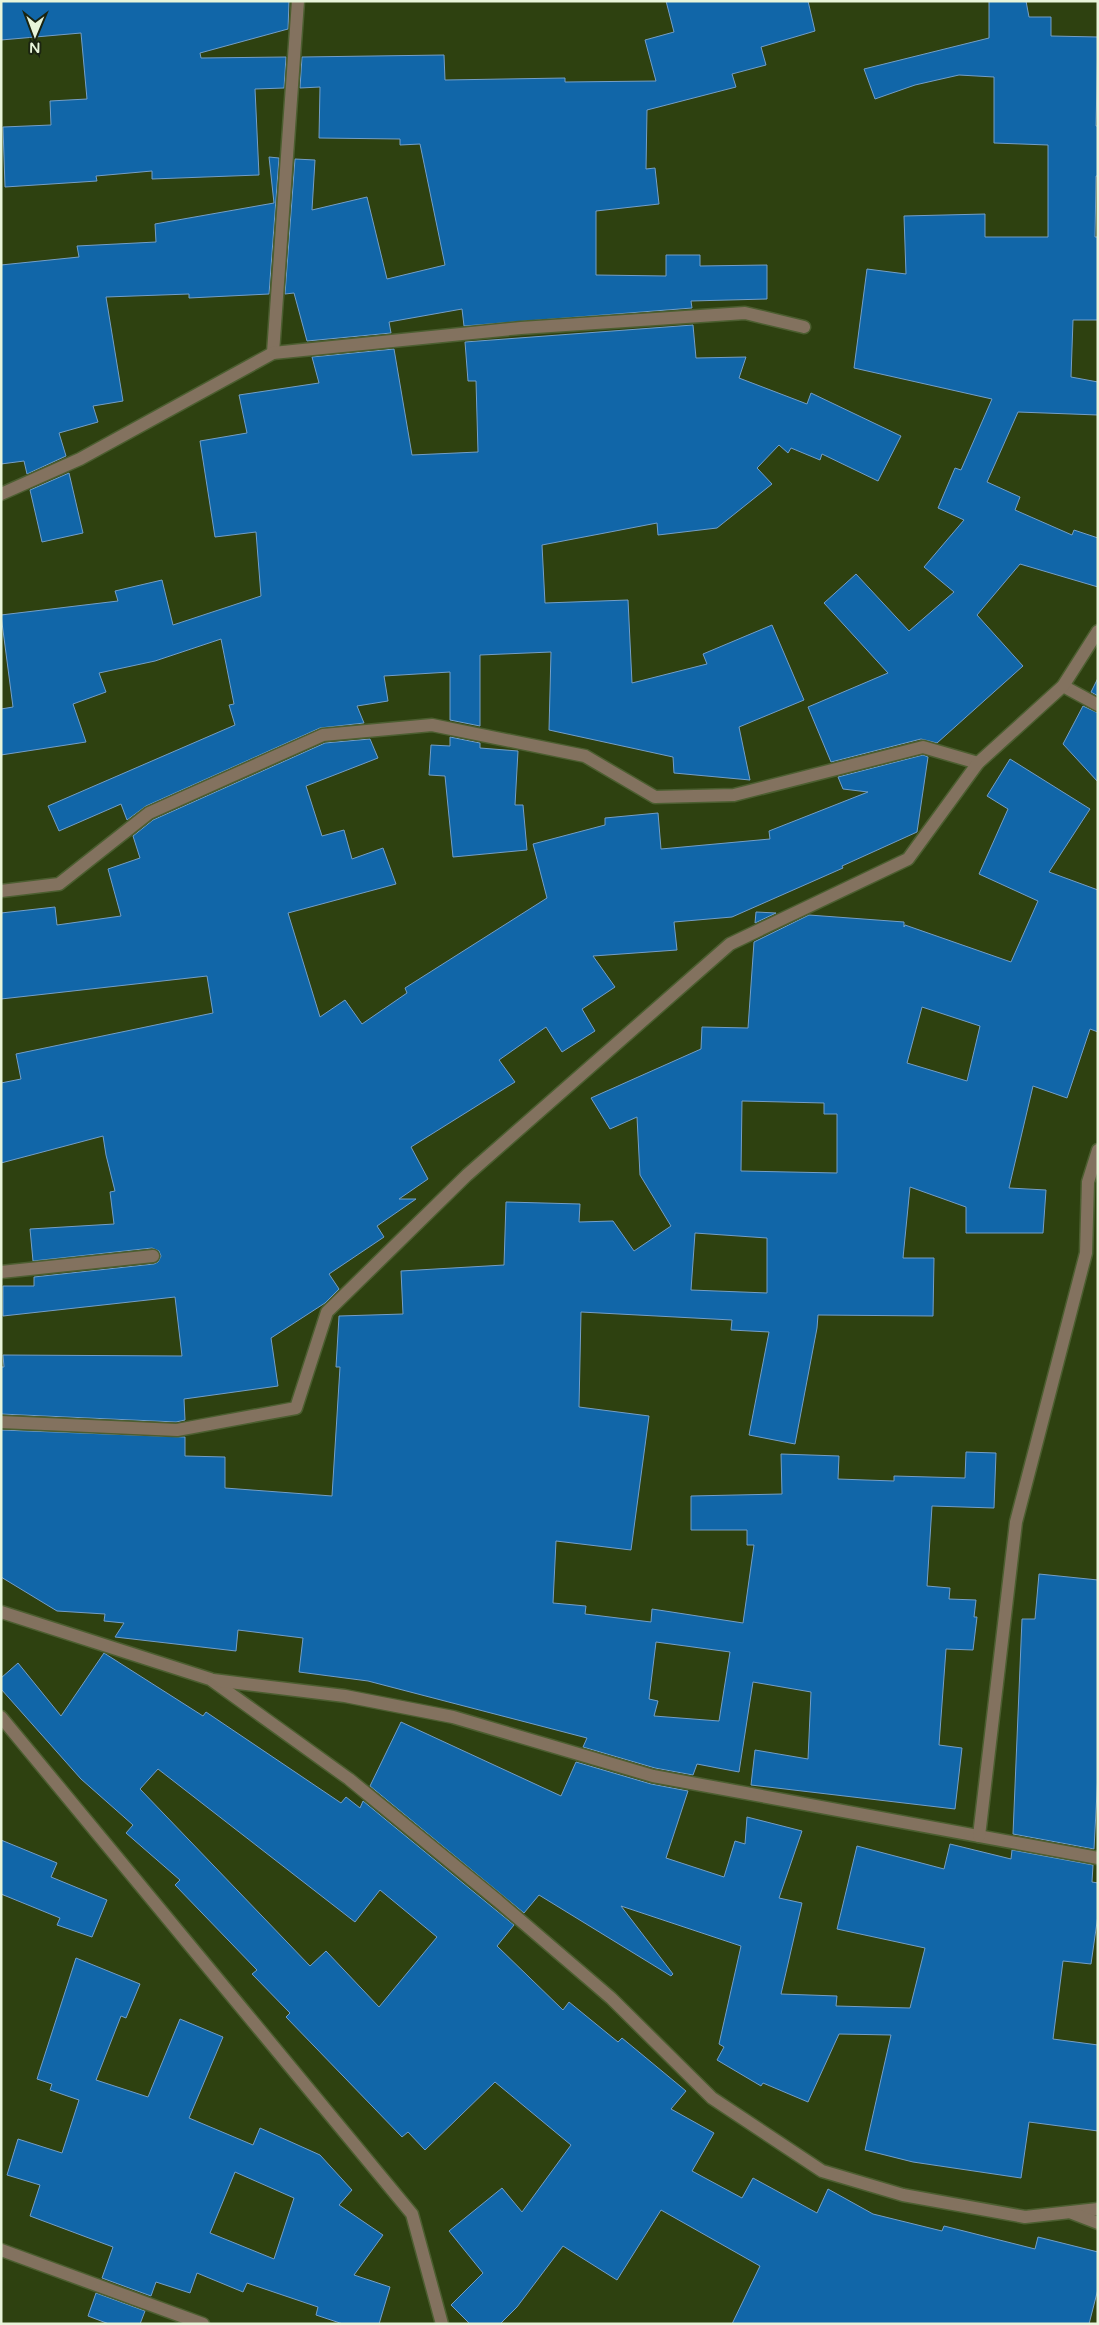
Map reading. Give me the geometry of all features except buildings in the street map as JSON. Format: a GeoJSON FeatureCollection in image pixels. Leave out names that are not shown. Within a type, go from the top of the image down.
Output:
{"type":"FeatureCollection","features":[{"type":"Feature","properties":{"kind":"street"},"geometry":{"type":"LineString","coordinates":[[273,353],[298,1]]}},
{"type":"Feature","properties":{"kind":"street"},"geometry":{"type":"LineString","coordinates":[[1,494],[80,459],[273,353],[521,328],[745,313],[804,327]]}},
{"type":"Feature","properties":{"kind":"street"},"geometry":{"type":"LineString","coordinates":[[1,1422],[176,1430],[296,1408],[327,1312],[467,1175],[730,944],[908,859],[978,763],[1063,686],[1098,631]]}},
{"type":"Feature","properties":{"kind":"street"},"geometry":{"type":"LineString","coordinates":[[1063,686],[1098,705]]}},
{"type":"Feature","properties":{"kind":"street"},"geometry":{"type":"LineString","coordinates":[[1,891],[59,884],[149,813],[323,735],[432,725],[585,756],[655,797],[734,795],[923,747],[978,763]]}},
{"type":"Feature","properties":{"kind":"street"},"geometry":{"type":"LineString","coordinates":[[979,1836],[1016,1522],[1086,1253],[1088,1182],[1098,1150]]}},
{"type":"Feature","properties":{"kind":"street"},"geometry":{"type":"LineString","coordinates":[[1,1272],[153,1256]]}},
{"type":"Feature","properties":{"kind":"street"},"geometry":{"type":"LineString","coordinates":[[1,1612],[210,1679],[345,1696],[453,1717],[653,1776],[1098,1858]]}},
{"type":"Feature","properties":{"kind":"street"},"geometry":{"type":"LineString","coordinates":[[210,1679],[349,1779],[498,1901],[611,1998],[712,2098],[822,2171],[903,2195],[1025,2217],[1098,2209]]}},
{"type":"Feature","properties":{"kind":"street"},"geometry":{"type":"LineString","coordinates":[[1,1717],[412,2214],[442,2324]]}},
{"type":"Feature","properties":{"kind":"street"},"geometry":{"type":"LineString","coordinates":[[1072,2213],[1098,2223]]}},
{"type":"Feature","properties":{"kind":"street"},"geometry":{"type":"LineString","coordinates":[[1,2250],[203,2324]]}}]}
